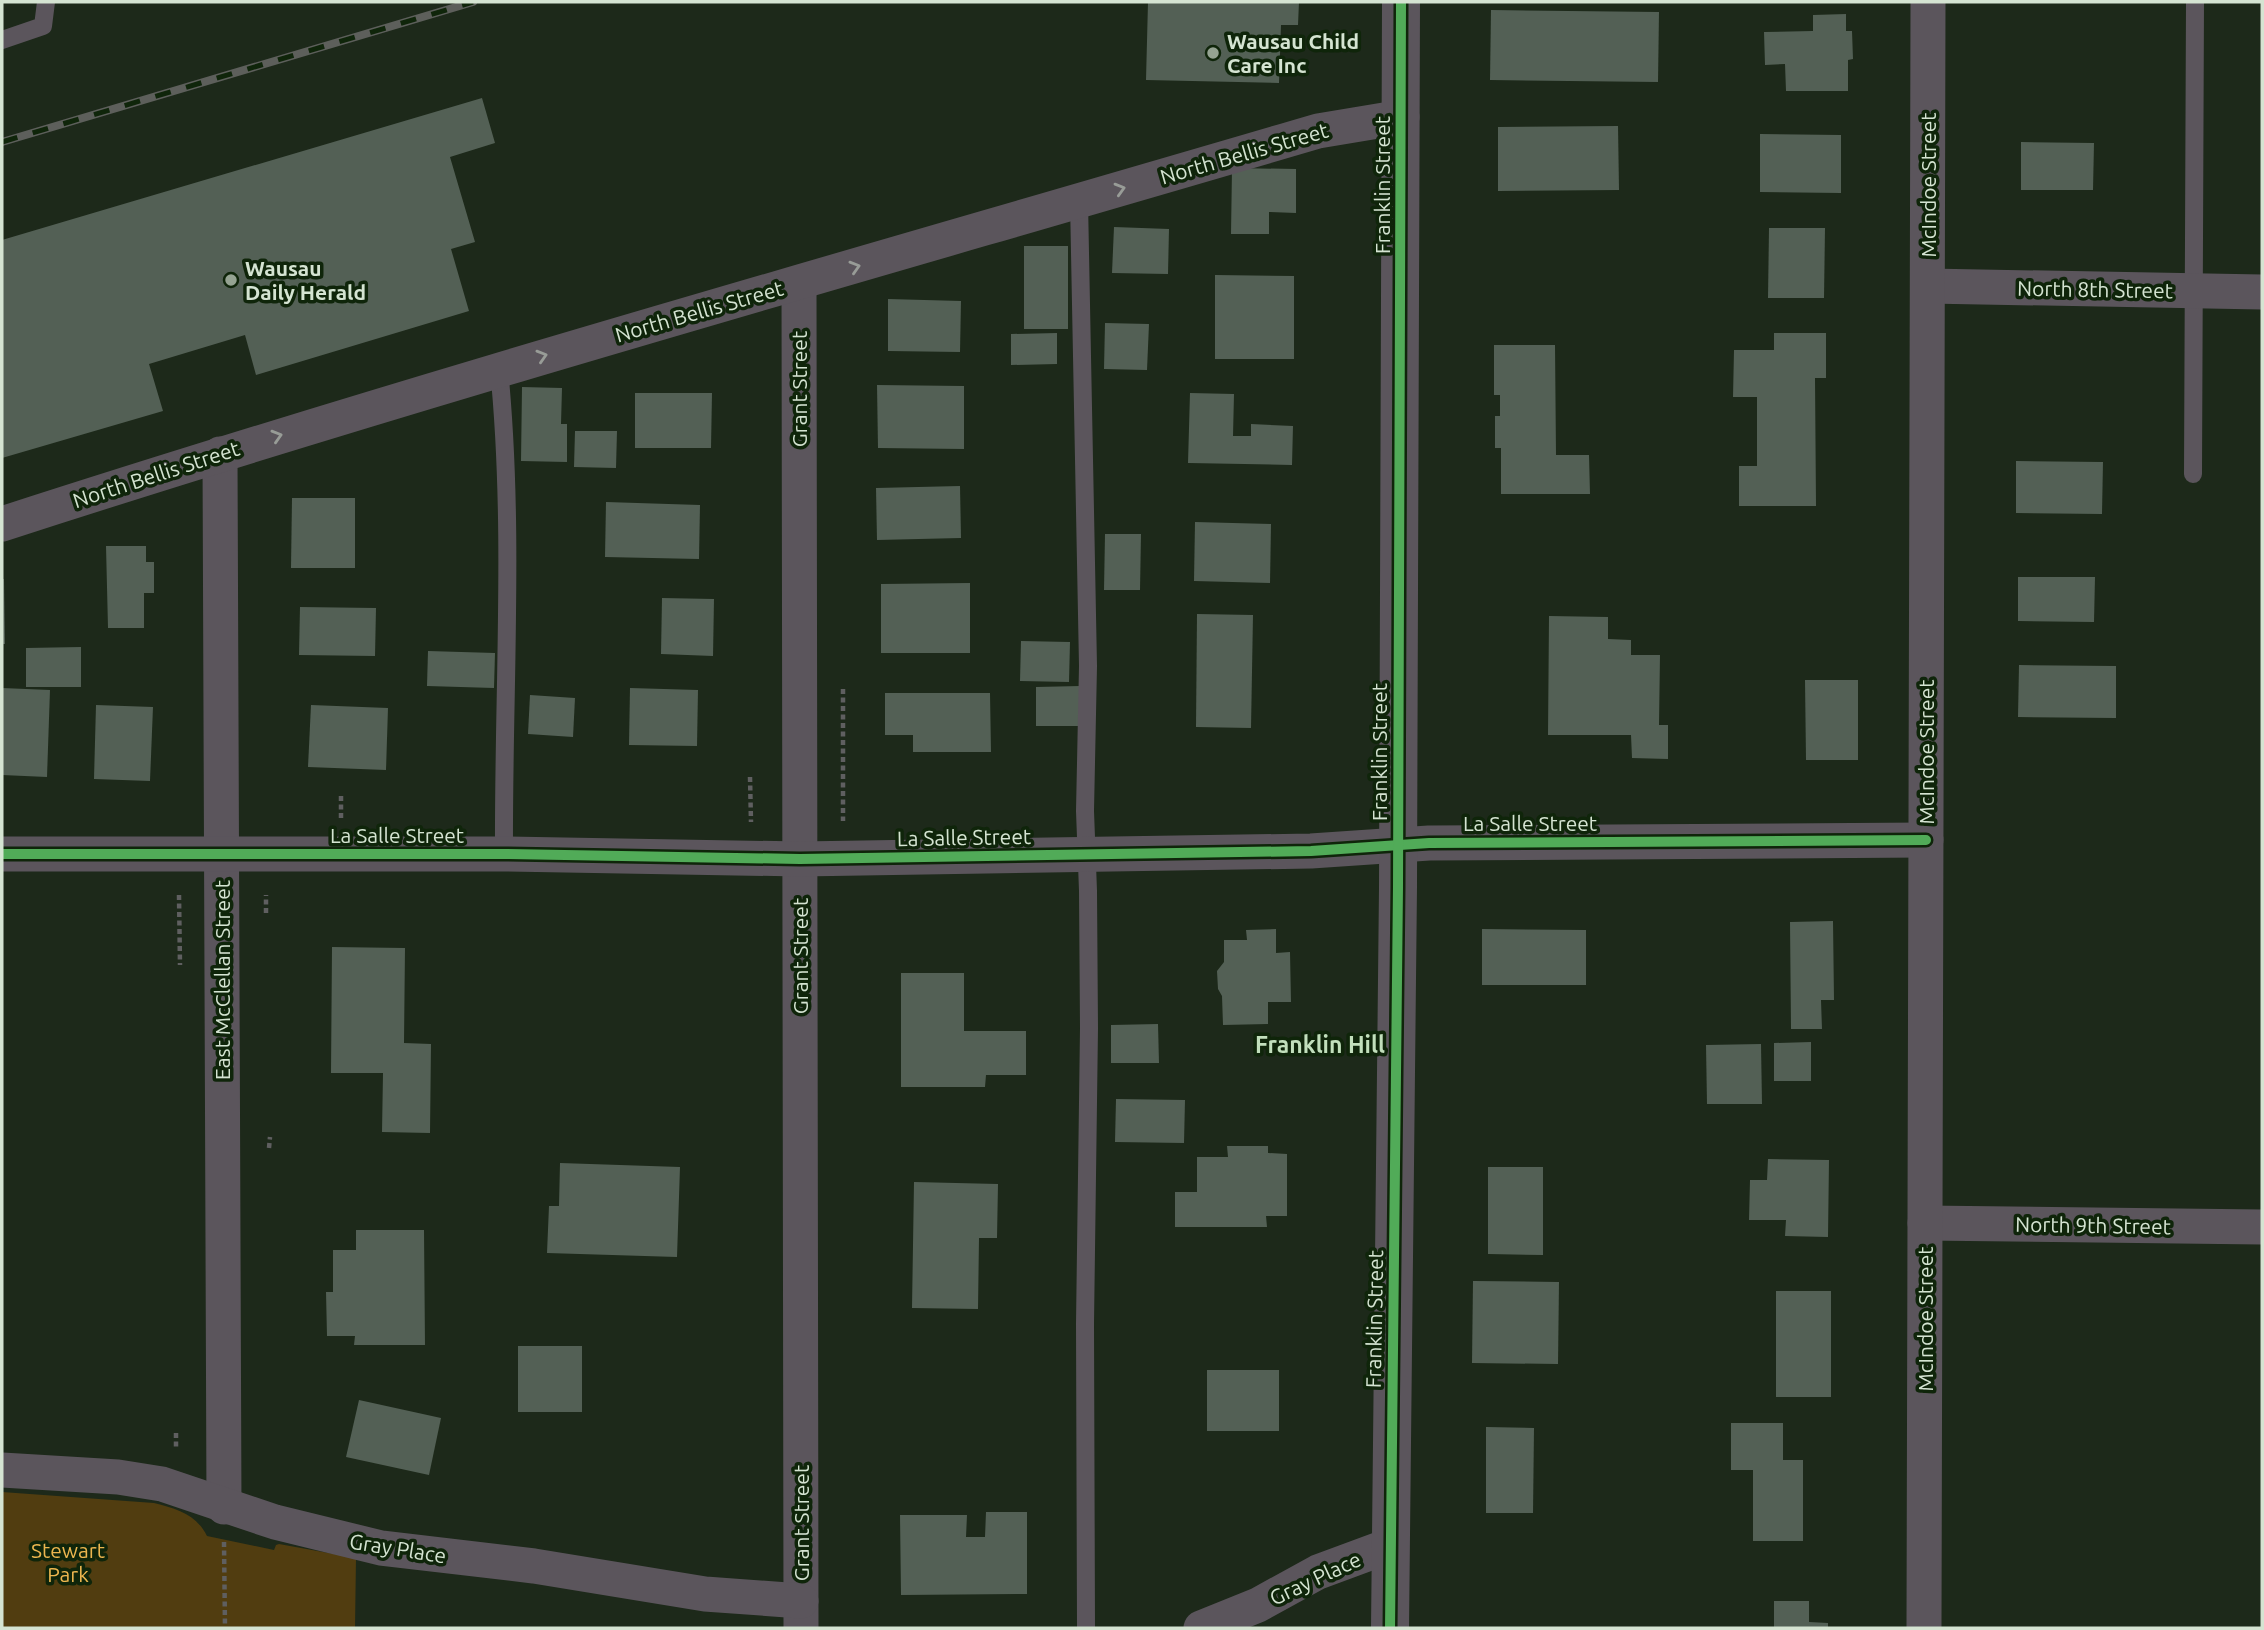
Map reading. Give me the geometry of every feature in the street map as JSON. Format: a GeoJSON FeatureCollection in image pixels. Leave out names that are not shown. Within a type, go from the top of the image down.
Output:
{"type":"FeatureCollection","features":[{"type":"Feature","properties":{"kind":"street","name":"Franklin Street"},"geometry":{"type":"LineString","coordinates":[[1390,1628],[1398,847],[1401,2]]}},
{"type":"Feature","properties":{"kind":"street","name":"McIndoe Street"},"geometry":{"type":"LineString","coordinates":[[1924,1628],[1928,2]]}},
{"type":"Feature","properties":{"kind":"street","name":"North Bellis Street"},"geometry":{"type":"LineString","coordinates":[[2,524],[499,369],[1318,131],[1402,117]]}},
{"type":"Feature","properties":{"kind":"street","name":"Grant Street"},"geometry":{"type":"LineString","coordinates":[[799,283],[801,1615]]}},
{"type":"Feature","properties":{"kind":"street","name":"North 8th Street"},"geometry":{"type":"LineString","coordinates":[[1928,286],[2262,292]]}},
{"type":"Feature","properties":{"kind":"street","name":"East McClellan Street"},"geometry":{"type":"LineString","coordinates":[[220,454],[224,1523]]}},
{"type":"Feature","properties":{"kind":"street","name":"La Salle Street"},"geometry":{"type":"LineString","coordinates":[[2,854],[503,854],[800,859],[1311,851],[1437,843],[1926,840]]}},
{"type":"Feature","properties":{"kind":"street","name":"North 9th Street"},"geometry":{"type":"LineString","coordinates":[[1925,1223],[2262,1227]]}},
{"type":"Feature","properties":{"kind":"street","name":"Gray Place"},"geometry":{"type":"LineString","coordinates":[[2,1470],[145,1481],[176,1489],[224,1523],[308,1532],[381,1549],[534,1566],[705,1594],[801,1615]]}},
{"type":"Feature","properties":{"kind":"street","name":"Gray Place"},"geometry":{"type":"LineString","coordinates":[[1200,1628],[1258,1605],[1318,1573],[1391,1545]]}},
{"type":"Feature","properties":{"kind":"lane"},"geometry":{"type":"LineString","coordinates":[[2,40],[43,26],[46,2]]}},
{"type":"Feature","properties":{"kind":"lane"},"geometry":{"type":"LineString","coordinates":[[2193,474],[2195,2]]}},
{"type":"Feature","properties":{"kind":"lane"},"geometry":{"type":"LineString","coordinates":[[1079,201],[1088,627],[1086,1628]]}},
{"type":"Feature","properties":{"kind":"lane"},"geometry":{"type":"LineString","coordinates":[[499,369],[507,497],[503,854]]}},
{"type":"Feature","properties":{"kind":"path"},"geometry":{"type":"LineString","coordinates":[[843,689],[843,833]]}},
{"type":"Feature","properties":{"kind":"path"},"geometry":{"type":"LineString","coordinates":[[750,777],[751,826]]}},
{"type":"Feature","properties":{"kind":"path"},"geometry":{"type":"LineString","coordinates":[[341,794],[341,809]]}},
{"type":"Feature","properties":{"kind":"path"},"geometry":{"type":"LineString","coordinates":[[179,895],[180,965]]}},
{"type":"Feature","properties":{"kind":"path"},"geometry":{"type":"LineString","coordinates":[[266,895],[266,913]]}},
{"type":"Feature","properties":{"kind":"path"},"geometry":{"type":"LineString","coordinates":[[269,1149],[270,1137]]}},
{"type":"Feature","properties":{"kind":"path"},"geometry":{"type":"LineString","coordinates":[[224,1523],[225,1628]]}},
{"type":"Feature","properties":{"kind":"green space","name":"Stewart Park"},"geometry":{"type":"Polygon","coordinates":[[[2,1492],[154,1503],[191,1517],[207,1536],[274,1550],[279,1544],[356,1558],[355,1628],[2,1628],[2,1492]]]}},
{"type":"Feature","properties":{"kind":"building","name":"Wausau Child Care Inc"},"geometry":{"type":"Polygon","coordinates":[[[1148,2],[1299,2],[1298,25],[1281,25],[1279,83],[1146,80],[1148,2]]]}},
{"type":"Feature","properties":{"kind":"building"},"geometry":{"type":"Polygon","coordinates":[[[1491,10],[1659,12],[1658,82],[1490,80],[1491,10]]]}},
{"type":"Feature","properties":{"kind":"building"},"geometry":{"type":"Polygon","coordinates":[[[1846,14],[1846,31],[1852,31],[1853,59],[1848,60],[1848,91],[1786,91],[1785,64],[1765,65],[1764,32],[1813,31],[1813,15],[1846,14]]]}},
{"type":"Feature","properties":{"kind":"building","name":"Wausau Daily Herald"},"geometry":{"type":"Polygon","coordinates":[[[482,98],[495,143],[450,157],[475,242],[451,249],[469,311],[256,375],[245,335],[149,364],[163,411],[2,458],[2,240],[482,98]]]}},
{"type":"Feature","properties":{"kind":"building"},"geometry":{"type":"Polygon","coordinates":[[[1618,126],[1619,190],[1498,191],[1498,127],[1618,126]]]}},
{"type":"Feature","properties":{"kind":"building"},"geometry":{"type":"Polygon","coordinates":[[[1760,134],[1841,135],[1841,193],[1760,192],[1760,134]]]}},
{"type":"Feature","properties":{"kind":"building"},"geometry":{"type":"Polygon","coordinates":[[[2021,142],[2094,143],[2093,190],[2021,190],[2021,142]]]}},
{"type":"Feature","properties":{"kind":"building"},"geometry":{"type":"Polygon","coordinates":[[[1232,168],[1296,169],[1296,213],[1269,212],[1269,234],[1231,234],[1232,168]]]}},
{"type":"Feature","properties":{"kind":"building"},"geometry":{"type":"Polygon","coordinates":[[[1114,227],[1169,229],[1168,274],[1112,273],[1114,227]]]}},
{"type":"Feature","properties":{"kind":"building"},"geometry":{"type":"Polygon","coordinates":[[[1769,228],[1825,228],[1824,298],[1768,298],[1769,228]]]}},
{"type":"Feature","properties":{"kind":"building"},"geometry":{"type":"Polygon","coordinates":[[[1024,246],[1068,246],[1068,329],[1024,329],[1024,246]]]}},
{"type":"Feature","properties":{"kind":"building"},"geometry":{"type":"Polygon","coordinates":[[[1215,275],[1294,276],[1294,359],[1215,359],[1215,275]]]}},
{"type":"Feature","properties":{"kind":"building"},"geometry":{"type":"Polygon","coordinates":[[[888,299],[961,301],[960,352],[888,351],[888,299]]]}},
{"type":"Feature","properties":{"kind":"building"},"geometry":{"type":"Polygon","coordinates":[[[1105,323],[1149,324],[1147,370],[1104,369],[1105,323]]]}},
{"type":"Feature","properties":{"kind":"building"},"geometry":{"type":"Polygon","coordinates":[[[1057,333],[1057,364],[1011,365],[1011,334],[1057,333]]]}},
{"type":"Feature","properties":{"kind":"building"},"geometry":{"type":"Polygon","coordinates":[[[1774,333],[1826,333],[1826,378],[1815,378],[1816,506],[1739,506],[1739,466],[1757,466],[1757,397],[1733,397],[1734,350],[1774,350],[1774,333]]]}},
{"type":"Feature","properties":{"kind":"building"},"geometry":{"type":"Polygon","coordinates":[[[1494,345],[1555,345],[1556,455],[1589,455],[1590,494],[1501,494],[1501,448],[1495,448],[1495,416],[1500,416],[1500,395],[1494,395],[1494,345]]]}},
{"type":"Feature","properties":{"kind":"building"},"geometry":{"type":"Polygon","coordinates":[[[877,385],[964,386],[964,449],[878,448],[877,385]]]}},
{"type":"Feature","properties":{"kind":"building"},"geometry":{"type":"Polygon","coordinates":[[[522,387],[562,388],[561,424],[567,424],[567,462],[521,461],[522,387]]]}},
{"type":"Feature","properties":{"kind":"building"},"geometry":{"type":"Polygon","coordinates":[[[635,393],[712,393],[711,448],[635,448],[635,393]]]}},
{"type":"Feature","properties":{"kind":"building"},"geometry":{"type":"Polygon","coordinates":[[[1190,393],[1234,394],[1233,436],[1251,436],[1251,424],[1293,426],[1292,465],[1188,463],[1190,393]]]}},
{"type":"Feature","properties":{"kind":"building"},"geometry":{"type":"Polygon","coordinates":[[[575,431],[617,431],[616,468],[574,467],[575,431]]]}},
{"type":"Feature","properties":{"kind":"building"},"geometry":{"type":"Polygon","coordinates":[[[2016,461],[2103,462],[2102,514],[2016,513],[2016,461]]]}},
{"type":"Feature","properties":{"kind":"building"},"geometry":{"type":"Polygon","coordinates":[[[960,486],[961,538],[877,540],[876,488],[960,486]]]}},
{"type":"Feature","properties":{"kind":"building"},"geometry":{"type":"Polygon","coordinates":[[[292,498],[355,498],[355,568],[291,568],[292,498]]]}},
{"type":"Feature","properties":{"kind":"building"},"geometry":{"type":"Polygon","coordinates":[[[606,502],[700,505],[699,559],[605,557],[606,502]]]}},
{"type":"Feature","properties":{"kind":"building"},"geometry":{"type":"Polygon","coordinates":[[[1195,522],[1271,524],[1270,583],[1194,581],[1195,522]]]}},
{"type":"Feature","properties":{"kind":"building"},"geometry":{"type":"Polygon","coordinates":[[[1105,534],[1141,534],[1140,590],[1104,590],[1105,534]]]}},
{"type":"Feature","properties":{"kind":"building"},"geometry":{"type":"Polygon","coordinates":[[[106,546],[146,546],[146,562],[154,562],[154,593],[144,593],[144,628],[108,628],[106,546]]]}},
{"type":"Feature","properties":{"kind":"building"},"geometry":{"type":"Polygon","coordinates":[[[2018,577],[2095,577],[2094,622],[2018,621],[2018,577]]]}},
{"type":"Feature","properties":{"kind":"building"},"geometry":{"type":"Polygon","coordinates":[[[4,579],[5,644],[2,644],[4,579]]]}},
{"type":"Feature","properties":{"kind":"building"},"geometry":{"type":"Polygon","coordinates":[[[970,583],[970,653],[881,653],[881,584],[970,583]]]}},
{"type":"Feature","properties":{"kind":"building"},"geometry":{"type":"Polygon","coordinates":[[[662,598],[714,599],[713,656],[661,654],[662,598]]]}},
{"type":"Feature","properties":{"kind":"building"},"geometry":{"type":"Polygon","coordinates":[[[300,607],[376,608],[375,656],[299,655],[300,607]]]}},
{"type":"Feature","properties":{"kind":"building"},"geometry":{"type":"Polygon","coordinates":[[[1197,614],[1253,615],[1251,728],[1196,727],[1197,614]]]}},
{"type":"Feature","properties":{"kind":"building"},"geometry":{"type":"Polygon","coordinates":[[[1549,616],[1608,617],[1608,639],[1631,640],[1631,655],[1660,655],[1659,725],[1668,725],[1668,759],[1632,758],[1631,735],[1548,735],[1549,616]]]}},
{"type":"Feature","properties":{"kind":"building"},"geometry":{"type":"Polygon","coordinates":[[[1021,641],[1070,642],[1069,682],[1020,681],[1021,641]]]}},
{"type":"Feature","properties":{"kind":"building"},"geometry":{"type":"Polygon","coordinates":[[[81,647],[81,687],[26,687],[26,648],[81,647]]]}},
{"type":"Feature","properties":{"kind":"building"},"geometry":{"type":"Polygon","coordinates":[[[428,651],[495,653],[494,688],[427,686],[428,651]]]}},
{"type":"Feature","properties":{"kind":"building"},"geometry":{"type":"Polygon","coordinates":[[[2019,665],[2116,666],[2116,718],[2018,717],[2019,665]]]}},
{"type":"Feature","properties":{"kind":"building"},"geometry":{"type":"Polygon","coordinates":[[[1805,680],[1858,680],[1858,760],[1806,760],[1805,680]]]}},
{"type":"Feature","properties":{"kind":"building"},"geometry":{"type":"Polygon","coordinates":[[[1080,686],[1080,726],[1036,726],[1036,687],[1080,686]]]}},
{"type":"Feature","properties":{"kind":"building"},"geometry":{"type":"Polygon","coordinates":[[[2,688],[50,690],[47,777],[2,775],[2,688]]]}},
{"type":"Feature","properties":{"kind":"building"},"geometry":{"type":"Polygon","coordinates":[[[630,688],[698,690],[697,746],[629,745],[630,688]]]}},
{"type":"Feature","properties":{"kind":"building"},"geometry":{"type":"Polygon","coordinates":[[[885,693],[990,693],[991,752],[913,752],[913,735],[885,735],[885,693]]]}},
{"type":"Feature","properties":{"kind":"building"},"geometry":{"type":"Polygon","coordinates":[[[530,695],[575,698],[573,737],[528,734],[530,695]]]}},
{"type":"Feature","properties":{"kind":"building"},"geometry":{"type":"Polygon","coordinates":[[[96,705],[153,707],[150,781],[94,779],[96,705]]]}},
{"type":"Feature","properties":{"kind":"building"},"geometry":{"type":"Polygon","coordinates":[[[311,705],[388,708],[386,770],[308,767],[311,705]]]}},
{"type":"Feature","properties":{"kind":"building"},"geometry":{"type":"Polygon","coordinates":[[[1833,921],[1834,1000],[1821,1000],[1822,1029],[1791,1029],[1790,922],[1833,921]]]}},
{"type":"Feature","properties":{"kind":"building"},"geometry":{"type":"Polygon","coordinates":[[[1276,929],[1276,953],[1290,952],[1291,1002],[1268,1002],[1268,1024],[1223,1025],[1222,996],[1218,989],[1217,971],[1224,962],[1224,940],[1247,940],[1246,930],[1276,929]]]}},
{"type":"Feature","properties":{"kind":"building"},"geometry":{"type":"Polygon","coordinates":[[[1482,929],[1586,930],[1586,985],[1482,985],[1482,929]]]}},
{"type":"Feature","properties":{"kind":"building"},"geometry":{"type":"Polygon","coordinates":[[[332,947],[405,948],[404,1043],[431,1044],[430,1133],[382,1132],[383,1073],[331,1073],[332,947]]]}},
{"type":"Feature","properties":{"kind":"building"},"geometry":{"type":"Polygon","coordinates":[[[901,973],[964,973],[964,1031],[1026,1031],[1026,1075],[986,1075],[985,1087],[901,1087],[901,973]]]}},
{"type":"Feature","properties":{"kind":"building"},"geometry":{"type":"Polygon","coordinates":[[[1158,1024],[1159,1063],[1111,1063],[1111,1025],[1158,1024]]]}},
{"type":"Feature","properties":{"kind":"building"},"geometry":{"type":"Polygon","coordinates":[[[1811,1042],[1811,1081],[1774,1081],[1774,1043],[1811,1042]]]}},
{"type":"Feature","properties":{"kind":"building"},"geometry":{"type":"Polygon","coordinates":[[[1761,1044],[1762,1104],[1707,1104],[1706,1045],[1761,1044]]]}},
{"type":"Feature","properties":{"kind":"building"},"geometry":{"type":"Polygon","coordinates":[[[1116,1099],[1185,1100],[1184,1143],[1115,1142],[1116,1099]]]}},
{"type":"Feature","properties":{"kind":"building"},"geometry":{"type":"Polygon","coordinates":[[[1227,1146],[1268,1146],[1268,1153],[1287,1154],[1287,1216],[1266,1216],[1267,1227],[1175,1227],[1175,1192],[1197,1192],[1197,1157],[1228,1157],[1227,1146]]]}},
{"type":"Feature","properties":{"kind":"building"},"geometry":{"type":"Polygon","coordinates":[[[1768,1159],[1829,1160],[1828,1237],[1785,1236],[1786,1220],[1749,1220],[1750,1180],[1767,1180],[1768,1159]]]}},
{"type":"Feature","properties":{"kind":"building"},"geometry":{"type":"Polygon","coordinates":[[[560,1163],[680,1167],[677,1257],[547,1253],[549,1206],[559,1206],[560,1163]]]}},
{"type":"Feature","properties":{"kind":"building"},"geometry":{"type":"Polygon","coordinates":[[[1488,1167],[1543,1167],[1543,1255],[1488,1254],[1488,1167]]]}},
{"type":"Feature","properties":{"kind":"building"},"geometry":{"type":"Polygon","coordinates":[[[914,1182],[998,1184],[997,1238],[979,1238],[978,1309],[912,1308],[914,1182]]]}},
{"type":"Feature","properties":{"kind":"building"},"geometry":{"type":"Polygon","coordinates":[[[356,1230],[424,1230],[425,1345],[354,1345],[355,1336],[327,1336],[326,1292],[333,1292],[333,1250],[356,1250],[356,1230]]]}},
{"type":"Feature","properties":{"kind":"building"},"geometry":{"type":"Polygon","coordinates":[[[1473,1281],[1559,1282],[1558,1364],[1472,1363],[1473,1281]]]}},
{"type":"Feature","properties":{"kind":"building"},"geometry":{"type":"Polygon","coordinates":[[[1776,1291],[1831,1291],[1831,1397],[1776,1397],[1776,1291]]]}},
{"type":"Feature","properties":{"kind":"building"},"geometry":{"type":"Polygon","coordinates":[[[518,1346],[582,1346],[582,1412],[518,1412],[518,1346]]]}},
{"type":"Feature","properties":{"kind":"building"},"geometry":{"type":"Polygon","coordinates":[[[1207,1370],[1279,1370],[1279,1431],[1207,1431],[1207,1370]]]}},
{"type":"Feature","properties":{"kind":"building"},"geometry":{"type":"Polygon","coordinates":[[[359,1400],[441,1418],[429,1475],[346,1457],[359,1400]]]}},
{"type":"Feature","properties":{"kind":"building"},"geometry":{"type":"Polygon","coordinates":[[[1731,1423],[1783,1423],[1783,1460],[1803,1460],[1803,1541],[1753,1541],[1753,1470],[1731,1470],[1731,1423]]]}},
{"type":"Feature","properties":{"kind":"building"},"geometry":{"type":"Polygon","coordinates":[[[1486,1427],[1534,1428],[1533,1513],[1486,1513],[1486,1427]]]}},
{"type":"Feature","properties":{"kind":"building"},"geometry":{"type":"Polygon","coordinates":[[[986,1512],[1027,1512],[1027,1594],[901,1595],[900,1515],[967,1515],[966,1537],[985,1537],[986,1512]]]}},
{"type":"Feature","properties":{"kind":"building"},"geometry":{"type":"Polygon","coordinates":[[[1774,1601],[1809,1601],[1809,1622],[1828,1623],[1828,1628],[1774,1628],[1774,1601]]]}},
{"type":"Feature","properties":{"kind":"railway"},"geometry":{"type":"LineString","coordinates":[[2,142],[473,2]]}},
{"type":"Feature","properties":{"kind":"cycle path"},"geometry":{"type":"LineString","coordinates":[[1390,1628],[1398,887],[1401,2]]}},
{"type":"Feature","properties":{"kind":"cycle path"},"geometry":{"type":"LineString","coordinates":[[2,854],[504,854],[800,859],[1311,851],[1429,843],[1926,840]]}},
{"type":"Feature","properties":{"kind":"place","name":"Wausau Child Care Inc"},"geometry":{"type":"Point","coordinates":[1213,53]}},
{"type":"Feature","properties":{"kind":"place","name":"Wausau Daily Herald"},"geometry":{"type":"Point","coordinates":[231,280]}},
{"type":"Feature","properties":{"kind":"district","name":"Franklin Hill"},"geometry":{"type":"Point","coordinates":[1320,1044]}}]}
